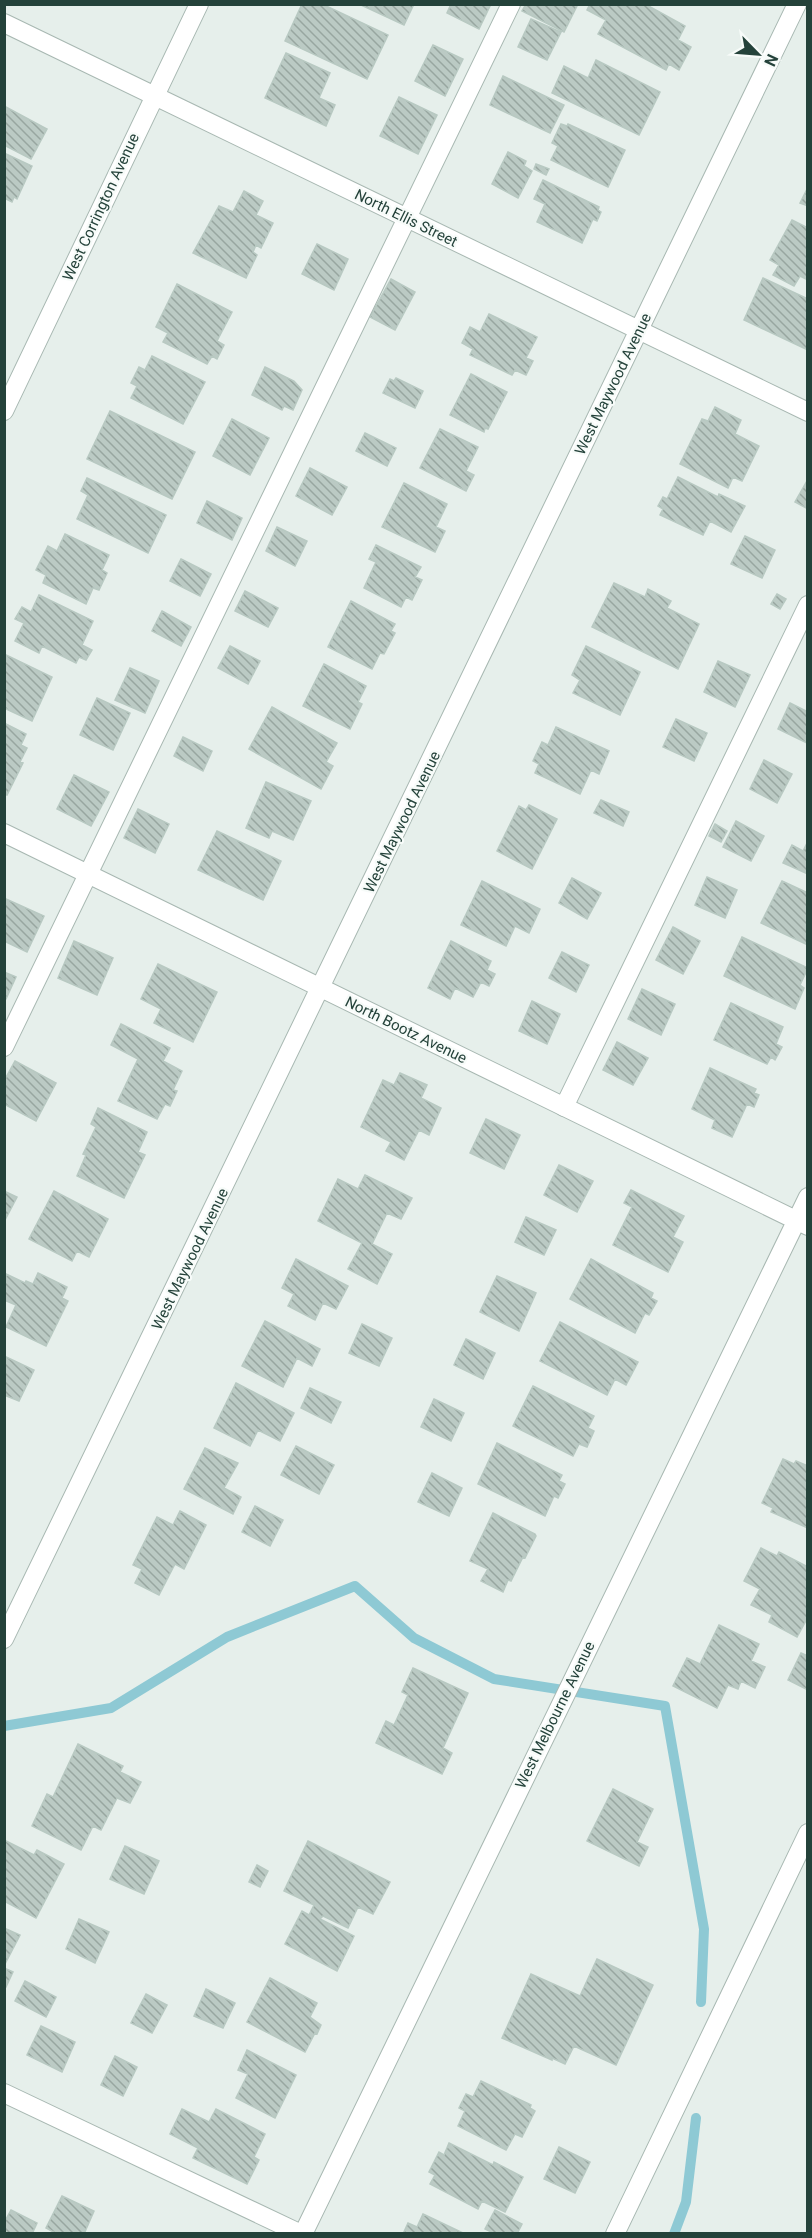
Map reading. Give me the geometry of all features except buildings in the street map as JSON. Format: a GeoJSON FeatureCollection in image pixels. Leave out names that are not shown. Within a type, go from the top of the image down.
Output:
{"type":"FeatureCollection","features":[{"type":"Feature","properties":{"kind":"street","name":"West Corrington Avenue"},"geometry":{"type":"LineString","coordinates":[[4,411],[199,4]]}},
{"type":"Feature","properties":{"kind":"street"},"geometry":{"type":"LineString","coordinates":[[4,1047],[511,4]]}},
{"type":"Feature","properties":{"kind":"street","name":"West Maywood Avenue"},"geometry":{"type":"LineString","coordinates":[[6,1634],[322,988],[797,4]]}},
{"type":"Feature","properties":{"kind":"street","name":"North Ellis Street"},"geometry":{"type":"LineString","coordinates":[[4,23],[807,412]]}},
{"type":"Feature","properties":{"kind":"street"},"geometry":{"type":"LineString","coordinates":[[564,1107],[807,605]]}},
{"type":"Feature","properties":{"kind":"street","name":"North Bootz Avenue"},"geometry":{"type":"LineString","coordinates":[[4,833],[802,1223]]}},
{"type":"Feature","properties":{"kind":"street","name":"West Melbourne Avenue"},"geometry":{"type":"LineString","coordinates":[[302,2234],[578,1668],[802,1223],[807,1197]]}},
{"type":"Feature","properties":{"kind":"street"},"geometry":{"type":"LineString","coordinates":[[615,2234],[807,1833]]}},
{"type":"Feature","properties":{"kind":"street"},"geometry":{"type":"LineString","coordinates":[[4,2093],[302,2234]]}},
{"type":"Feature","properties":{"kind":"waterway"},"geometry":{"type":"LineString","coordinates":[[4,1726],[111,1708],[227,1637],[355,1586],[414,1638],[494,1679],[665,1706],[704,1929],[701,2002]]}},
{"type":"Feature","properties":{"kind":"waterway"},"geometry":{"type":"LineString","coordinates":[[674,2234],[686,2202],[696,2118]]}}]}
